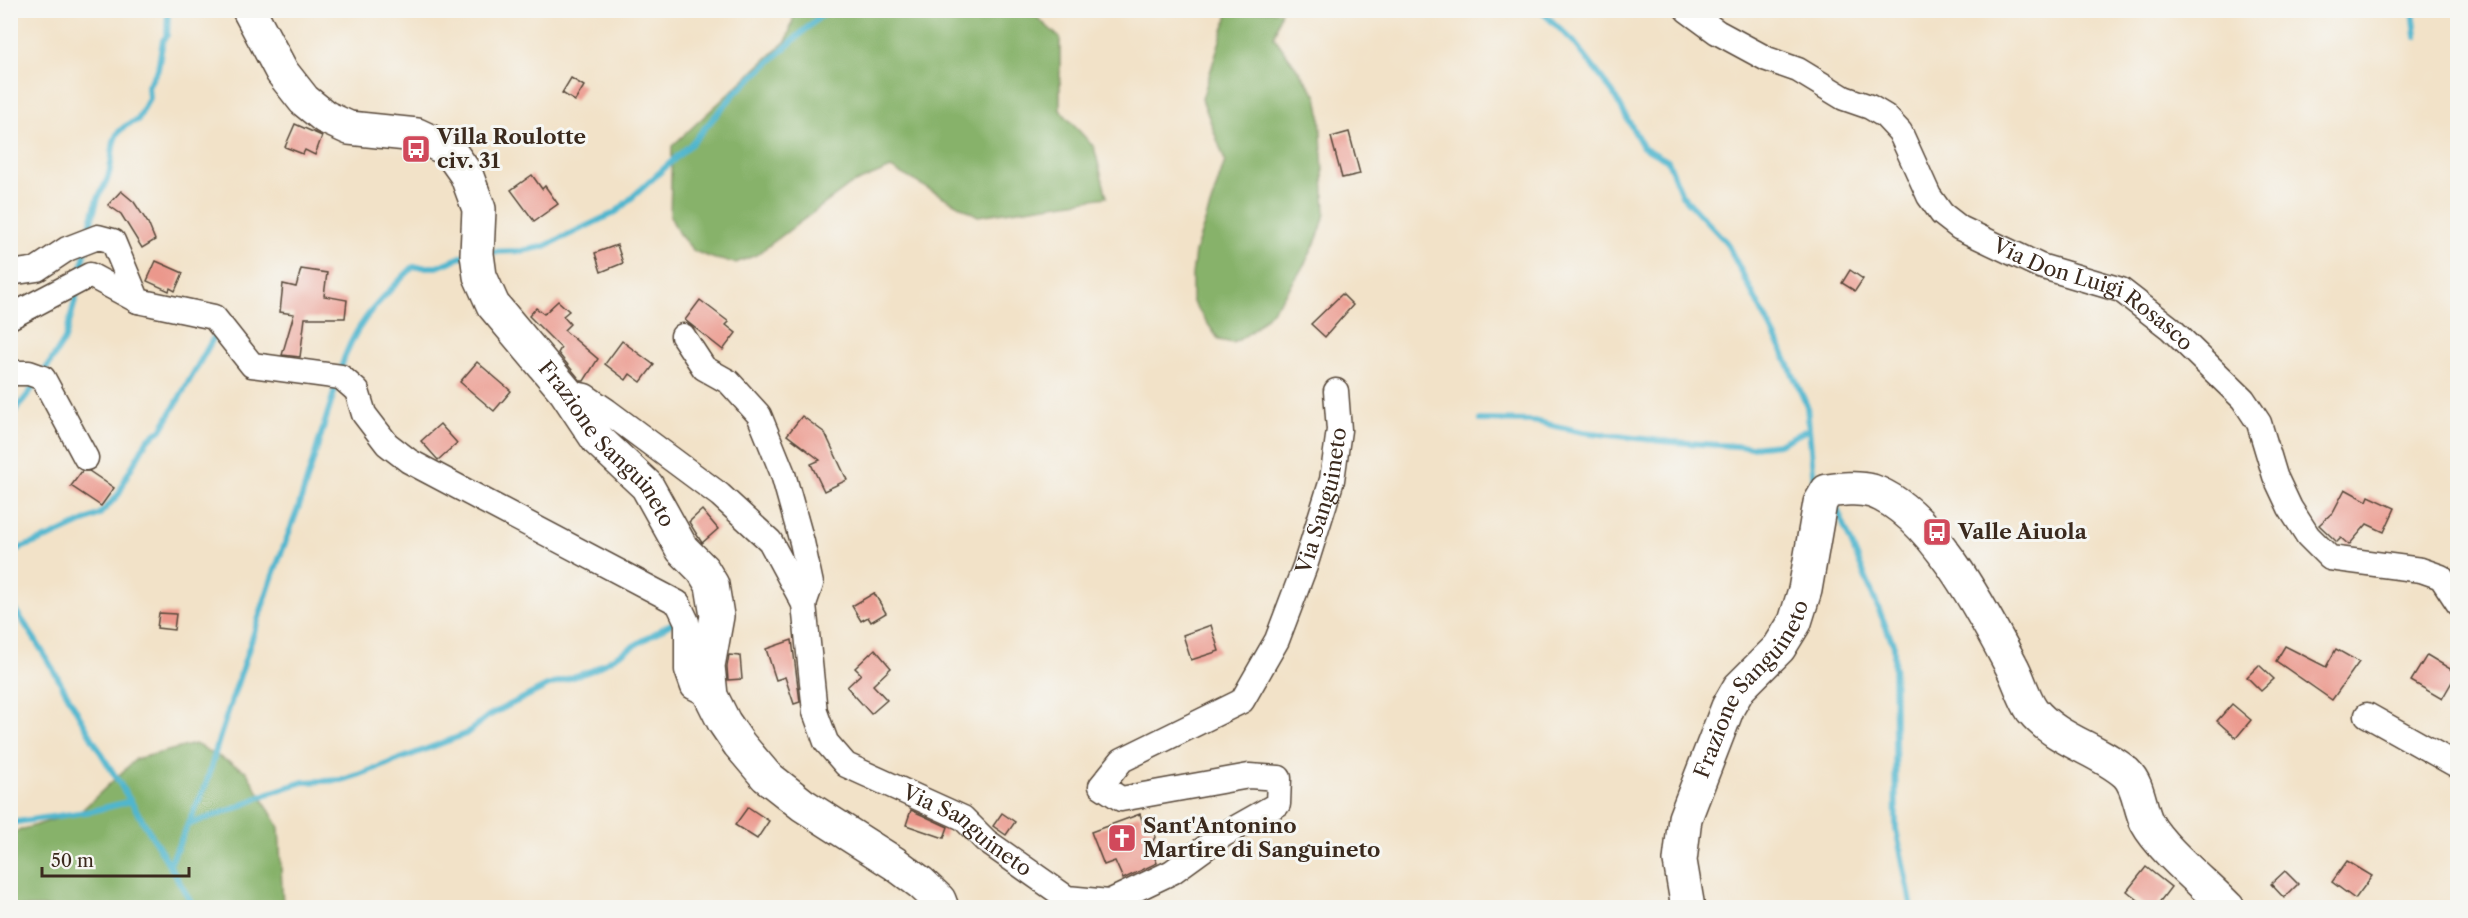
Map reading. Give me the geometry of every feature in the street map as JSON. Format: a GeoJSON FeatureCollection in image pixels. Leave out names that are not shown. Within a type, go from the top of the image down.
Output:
{"type":"FeatureCollection","features":[{"type":"Feature","properties":{"kind":"street","name":"Frazione Sanguineto"},"geometry":{"type":"LineString","coordinates":[[249,10],[282,72],[304,100],[325,117],[349,128],[417,135],[449,150],[466,174],[478,209],[477,254],[480,276],[493,305],[567,392],[598,440],[647,486],[682,549],[703,570],[712,585],[717,616],[708,666],[711,696],[724,722],[766,776],[803,805],[921,882],[942,908]]}},
{"type":"Feature","properties":{"kind":"street","name":"Via Don Luigi Rosasco"},"geometry":{"type":"LineString","coordinates":[[1687,10],[1717,32],[1767,59],[1798,70],[1844,98],[1870,107],[1884,116],[1900,132],[1929,195],[1941,214],[1960,228],[2040,266],[2121,290],[2170,328],[2243,399],[2259,423],[2275,476],[2290,508],[2308,536],[2330,558],[2421,570],[2441,578],[2457,603]]}},
{"type":"Feature","properties":{"kind":"street"},"geometry":{"type":"LineString","coordinates":[[10,273],[37,269],[67,249],[98,237],[112,241],[138,301]]}},
{"type":"Feature","properties":{"kind":"street"},"geometry":{"type":"LineString","coordinates":[[10,317],[90,275],[138,301],[214,317],[252,365],[341,377],[357,391],[364,414],[387,444],[409,461],[678,603],[687,622],[687,670],[693,687],[711,696]]}},
{"type":"Feature","properties":{"kind":"street","name":"Via Sanguineto"},"geometry":{"type":"LineString","coordinates":[[683,336],[704,369],[729,382],[759,416],[783,474],[802,542],[811,584],[804,604]]}},
{"type":"Feature","properties":{"kind":"street"},"geometry":{"type":"LineString","coordinates":[[10,373],[29,373],[43,378],[86,458]]}},
{"type":"Feature","properties":{"kind":"street","name":"Via Sanguineto"},"geometry":{"type":"LineString","coordinates":[[567,392],[585,396],[720,495],[770,541],[804,604],[815,712],[826,742],[846,765],[963,818],[986,841],[1067,898],[1110,902],[1172,872],[1224,835],[1278,804],[1279,778],[1249,776],[1121,799],[1101,786],[1122,760],[1242,701],[1248,691],[1277,640],[1305,566],[1332,480],[1339,430],[1336,391]]}},
{"type":"Feature","properties":{"kind":"street","name":"Frazione Sanguineto"},"geometry":{"type":"LineString","coordinates":[[1688,908],[1680,861],[1685,818],[1728,707],[1739,688],[1779,648],[1795,622],[1805,590],[1820,503],[1827,491],[1848,488],[1870,491],[1890,500],[1924,528],[1948,557],[2012,666],[2031,709],[2058,734],[2099,755],[2127,774],[2139,798],[2146,822],[2160,841],[2228,908]]}},
{"type":"Feature","properties":{"kind":"street"},"geometry":{"type":"LineString","coordinates":[[2367,715],[2448,761]]}},
{"type":"Feature","properties":{"kind":"green space"},"geometry":{"type":"Polygon","coordinates":[[[791,10],[1030,11],[1060,38],[1060,110],[1094,147],[1107,197],[978,216],[891,168],[850,185],[756,255],[736,263],[715,259],[694,251],[679,234],[670,216],[672,146],[787,40],[794,16],[791,10]]]}},
{"type":"Feature","properties":{"kind":"green space"},"geometry":{"type":"Polygon","coordinates":[[[1229,11],[1281,11],[1274,37],[1317,96],[1320,113],[1325,213],[1312,248],[1291,286],[1263,320],[1233,343],[1219,340],[1192,301],[1195,252],[1225,161],[1202,99],[1229,11]]]}},
{"type":"Feature","properties":{"kind":"green space"},"geometry":{"type":"Polygon","coordinates":[[[195,744],[246,771],[279,827],[283,907],[11,907],[11,833],[81,811],[136,759],[195,744]]]}},
{"type":"Feature","properties":{"kind":"building"},"geometry":{"type":"Polygon","coordinates":[[[571,78],[584,86],[575,101],[562,93],[571,78]]]}},
{"type":"Feature","properties":{"kind":"building"},"geometry":{"type":"Polygon","coordinates":[[[295,124],[322,136],[315,155],[305,150],[303,154],[285,147],[295,124]]]}},
{"type":"Feature","properties":{"kind":"building"},"geometry":{"type":"Polygon","coordinates":[[[1349,132],[1360,174],[1342,178],[1331,137],[1349,132]]]}},
{"type":"Feature","properties":{"kind":"building"},"geometry":{"type":"Polygon","coordinates":[[[532,175],[542,189],[545,186],[558,204],[534,221],[511,190],[532,175]]]}},
{"type":"Feature","properties":{"kind":"building"},"geometry":{"type":"Polygon","coordinates":[[[121,191],[134,202],[148,223],[155,240],[142,248],[121,214],[108,205],[121,191]]]}},
{"type":"Feature","properties":{"kind":"building"},"geometry":{"type":"Polygon","coordinates":[[[617,245],[623,263],[601,272],[595,253],[617,245]]]}},
{"type":"Feature","properties":{"kind":"building"},"geometry":{"type":"Polygon","coordinates":[[[156,261],[183,273],[175,291],[170,288],[169,291],[147,281],[156,261]]]}},
{"type":"Feature","properties":{"kind":"building"},"geometry":{"type":"Polygon","coordinates":[[[301,269],[327,273],[324,296],[347,300],[345,318],[305,318],[300,357],[282,355],[294,314],[280,312],[283,284],[296,287],[301,269]]]}},
{"type":"Feature","properties":{"kind":"building"},"geometry":{"type":"Polygon","coordinates":[[[1850,270],[1863,279],[1855,291],[1842,283],[1850,270]]]}},
{"type":"Feature","properties":{"kind":"building"},"geometry":{"type":"Polygon","coordinates":[[[1342,294],[1353,305],[1325,337],[1311,324],[1342,294]]]}},
{"type":"Feature","properties":{"kind":"building"},"geometry":{"type":"Polygon","coordinates":[[[700,300],[729,322],[726,325],[736,333],[723,350],[685,320],[700,300]]]}},
{"type":"Feature","properties":{"kind":"building"},"geometry":{"type":"Polygon","coordinates":[[[558,301],[569,311],[563,316],[570,324],[564,330],[598,359],[584,381],[581,381],[558,353],[561,348],[529,316],[536,308],[544,314],[558,301]]]}},
{"type":"Feature","properties":{"kind":"building"},"geometry":{"type":"Polygon","coordinates":[[[622,341],[654,365],[641,382],[630,374],[626,380],[605,364],[622,341]]]}},
{"type":"Feature","properties":{"kind":"building"},"geometry":{"type":"Polygon","coordinates":[[[477,362],[511,391],[494,411],[460,382],[477,362]]]}},
{"type":"Feature","properties":{"kind":"building"},"geometry":{"type":"Polygon","coordinates":[[[802,416],[825,433],[847,480],[824,491],[811,464],[820,460],[787,435],[802,416]]]}},
{"type":"Feature","properties":{"kind":"building"},"geometry":{"type":"Polygon","coordinates":[[[440,424],[457,443],[438,460],[421,441],[440,424]]]}},
{"type":"Feature","properties":{"kind":"building"},"geometry":{"type":"Polygon","coordinates":[[[82,471],[89,471],[114,488],[101,506],[71,486],[82,471]]]}},
{"type":"Feature","properties":{"kind":"building"},"geometry":{"type":"Polygon","coordinates":[[[2345,489],[2367,501],[2369,496],[2395,508],[2384,532],[2367,524],[2349,545],[2341,538],[2337,542],[2319,525],[2333,512],[2345,489]]]}},
{"type":"Feature","properties":{"kind":"building"},"geometry":{"type":"Polygon","coordinates":[[[702,510],[718,529],[702,543],[689,522],[702,510]]]}},
{"type":"Feature","properties":{"kind":"building"},"geometry":{"type":"Polygon","coordinates":[[[874,593],[886,613],[871,622],[868,617],[861,621],[852,606],[874,593]]]}},
{"type":"Feature","properties":{"kind":"building"},"geometry":{"type":"Polygon","coordinates":[[[159,613],[176,614],[174,630],[157,628],[159,613]]]}},
{"type":"Feature","properties":{"kind":"building"},"geometry":{"type":"Polygon","coordinates":[[[1211,625],[1219,651],[1191,660],[1183,635],[1211,625]]]}},
{"type":"Feature","properties":{"kind":"building"},"geometry":{"type":"Polygon","coordinates":[[[792,640],[800,702],[794,704],[785,677],[776,680],[766,649],[792,640]]]}},
{"type":"Feature","properties":{"kind":"building"},"geometry":{"type":"Polygon","coordinates":[[[2285,646],[2326,667],[2336,649],[2359,662],[2332,700],[2276,661],[2285,646]]]}},
{"type":"Feature","properties":{"kind":"building"},"geometry":{"type":"Polygon","coordinates":[[[875,649],[891,668],[873,685],[887,700],[871,714],[847,687],[861,674],[855,668],[875,649]]]}},
{"type":"Feature","properties":{"kind":"building"},"geometry":{"type":"Polygon","coordinates":[[[729,655],[740,656],[742,679],[728,680],[729,655]]]}},
{"type":"Feature","properties":{"kind":"building"},"geometry":{"type":"Polygon","coordinates":[[[2427,655],[2457,673],[2442,699],[2411,681],[2427,655]]]}},
{"type":"Feature","properties":{"kind":"building"},"geometry":{"type":"Polygon","coordinates":[[[2259,665],[2274,679],[2261,691],[2247,677],[2259,665]]]}},
{"type":"Feature","properties":{"kind":"building"},"geometry":{"type":"Polygon","coordinates":[[[2232,704],[2251,720],[2236,738],[2217,721],[2232,704]]]}},
{"type":"Feature","properties":{"kind":"building"},"geometry":{"type":"Polygon","coordinates":[[[748,807],[769,821],[757,839],[735,825],[748,807]]]}},
{"type":"Feature","properties":{"kind":"building"},"geometry":{"type":"Polygon","coordinates":[[[911,810],[948,827],[944,838],[906,825],[911,810]]]}},
{"type":"Feature","properties":{"kind":"building"},"geometry":{"type":"Polygon","coordinates":[[[1002,813],[1015,822],[1006,835],[993,826],[1002,813]]]}},
{"type":"Feature","properties":{"kind":"building","name":"Sant'Antonino Martire di Sanguineto"},"geometry":{"type":"Polygon","coordinates":[[[1140,814],[1144,826],[1154,830],[1155,837],[1150,847],[1157,863],[1123,879],[1115,861],[1104,865],[1091,832],[1140,814]]]}},
{"type":"Feature","properties":{"kind":"building"},"geometry":{"type":"Polygon","coordinates":[[[2347,861],[2372,876],[2355,899],[2332,882],[2347,861]]]}},
{"type":"Feature","properties":{"kind":"building"},"geometry":{"type":"Polygon","coordinates":[[[2146,867],[2171,887],[2155,908],[2148,908],[2127,891],[2146,867]]]}},
{"type":"Feature","properties":{"kind":"building"},"geometry":{"type":"Polygon","coordinates":[[[2285,871],[2298,884],[2284,898],[2271,884],[2285,871]]]}},
{"type":"Feature","properties":{"kind":"waterway"},"geometry":{"type":"LineString","coordinates":[[88,234],[98,198],[108,177],[116,136],[120,130],[138,120],[149,98],[148,86],[158,69],[163,40],[167,35],[168,10]]}},
{"type":"Feature","properties":{"kind":"waterway"},"geometry":{"type":"LineString","coordinates":[[485,252],[522,251],[545,246],[616,212],[691,144],[736,92],[827,10]]}},
{"type":"Feature","properties":{"kind":"waterway"},"geometry":{"type":"LineString","coordinates":[[1540,10],[1574,42],[1613,93],[1643,147],[1668,161],[1682,195],[1726,242],[1782,350],[1807,406],[1814,483]]}},
{"type":"Feature","properties":{"kind":"waterway"},"geometry":{"type":"LineString","coordinates":[[2413,10],[2416,37]]}},
{"type":"Feature","properties":{"kind":"waterway"},"geometry":{"type":"LineString","coordinates":[[81,273],[86,247]]}},
{"type":"Feature","properties":{"kind":"waterway"},"geometry":{"type":"LineString","coordinates":[[340,371],[360,326],[379,302],[413,267],[437,267],[466,255]]}},
{"type":"Feature","properties":{"kind":"waterway"},"geometry":{"type":"LineString","coordinates":[[44,372],[65,339],[78,289]]}},
{"type":"Feature","properties":{"kind":"waterway"},"geometry":{"type":"LineString","coordinates":[[10,552],[100,514],[119,494],[148,439],[161,430],[218,330]]}},
{"type":"Feature","properties":{"kind":"waterway"},"geometry":{"type":"LineString","coordinates":[[170,864],[207,782],[273,575],[299,506],[338,380]]}},
{"type":"Feature","properties":{"kind":"waterway"},"geometry":{"type":"LineString","coordinates":[[10,418],[38,381]]}},
{"type":"Feature","properties":{"kind":"waterway"},"geometry":{"type":"LineString","coordinates":[[1480,420],[1533,421],[1583,432],[1671,442],[1751,447],[1779,444],[1809,429]]}},
{"type":"Feature","properties":{"kind":"waterway"},"geometry":{"type":"LineString","coordinates":[[1835,504],[1894,646],[1896,829],[1912,908]]}},
{"type":"Feature","properties":{"kind":"waterway"},"geometry":{"type":"LineString","coordinates":[[10,603],[44,654],[194,908]]}},
{"type":"Feature","properties":{"kind":"waterway"},"geometry":{"type":"LineString","coordinates":[[190,824],[303,782],[342,780],[358,775],[466,734],[488,716],[547,686],[593,670],[679,619]]}},
{"type":"Feature","properties":{"kind":"waterway"},"geometry":{"type":"LineString","coordinates":[[10,823],[92,811],[131,801]]}},
{"type":"Feature","properties":{"kind":"place","name":"Villa Roulotte civ. 31"},"geometry":{"type":"Point","coordinates":[416,149]}},
{"type":"Feature","properties":{"kind":"place","name":"Valle Aiuola"},"geometry":{"type":"Point","coordinates":[1937,532]}},
{"type":"Feature","properties":{"kind":"place","name":"Sant'Antonino Martire di Sanguineto"},"geometry":{"type":"Point","coordinates":[1122,838]}}]}
